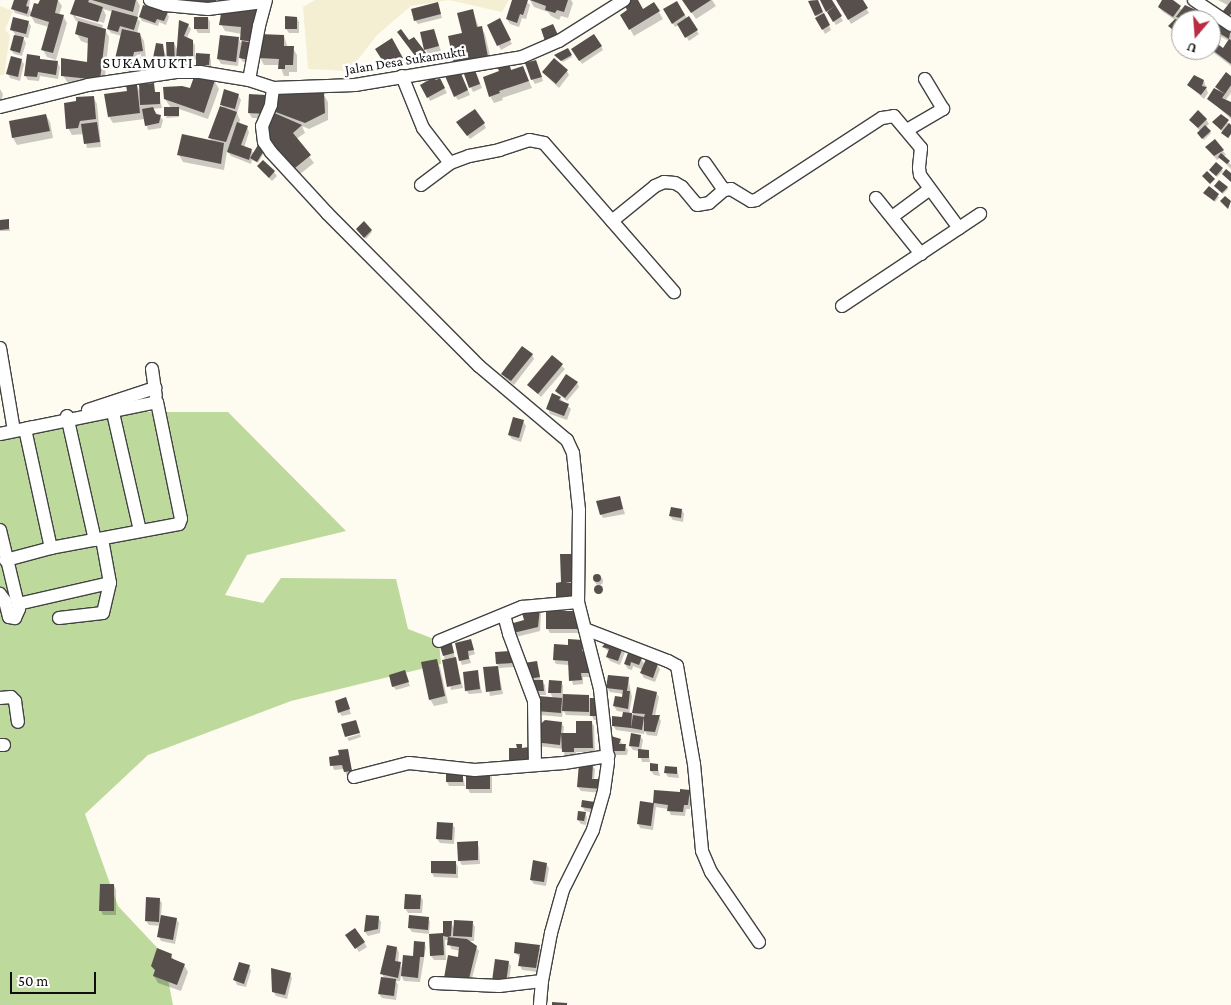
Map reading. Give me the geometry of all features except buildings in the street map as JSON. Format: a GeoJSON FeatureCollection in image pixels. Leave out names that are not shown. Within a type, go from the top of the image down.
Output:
{"type":"FeatureCollection","features":[{"type":"Feature","properties":{"kind":"street"},"geometry":{"type":"LineString","coordinates":[[150,0],[165,5],[208,9],[265,1],[249,80]]}},
{"type":"Feature","properties":{"kind":"street","name":"Jalan Desa Sukamukti"},"geometry":{"type":"LineString","coordinates":[[0,107],[88,85],[176,72],[200,72],[249,80],[273,88],[355,85],[522,57],[559,41],[624,0]]}},
{"type":"Feature","properties":{"kind":"street"},"geometry":{"type":"LineString","coordinates":[[1194,0],[1230,22]]}},
{"type":"Feature","properties":{"kind":"street"},"geometry":{"type":"LineString","coordinates":[[402,76],[423,128],[450,163]]}},
{"type":"Feature","properties":{"kind":"street"},"geometry":{"type":"LineString","coordinates":[[906,130],[943,109],[925,79]]}},
{"type":"Feature","properties":{"kind":"street"},"geometry":{"type":"LineString","coordinates":[[273,88],[271,105],[262,126],[264,142],[271,152],[327,213],[479,366],[566,440],[573,453],[579,510],[578,602],[600,689],[608,756],[604,791],[593,830],[563,890],[551,933],[542,981],[540,1005]]}},
{"type":"Feature","properties":{"kind":"street"},"geometry":{"type":"LineString","coordinates":[[612,221],[655,186],[664,182],[675,184],[682,188],[697,205],[709,203],[724,190],[731,189],[751,201],[756,200],[882,118],[894,116],[921,148],[918,168],[920,175],[959,228]]}},
{"type":"Feature","properties":{"kind":"street"},"geometry":{"type":"LineString","coordinates":[[421,185],[450,163],[469,156],[499,150],[529,140],[544,143],[674,292]]}},
{"type":"Feature","properties":{"kind":"street"},"geometry":{"type":"LineString","coordinates":[[705,163],[724,190]]}},
{"type":"Feature","properties":{"kind":"street"},"geometry":{"type":"LineString","coordinates":[[892,217],[930,189]]}},
{"type":"Feature","properties":{"kind":"street"},"geometry":{"type":"LineString","coordinates":[[876,198],[921,254]]}},
{"type":"Feature","properties":{"kind":"street"},"geometry":{"type":"LineString","coordinates":[[842,306],[980,214]]}},
{"type":"Feature","properties":{"kind":"street"},"geometry":{"type":"LineString","coordinates":[[0,348],[4,388],[20,430],[51,548]]}},
{"type":"Feature","properties":{"kind":"street"},"geometry":{"type":"LineString","coordinates":[[6,560],[51,548],[179,524],[181,519],[152,369]]}},
{"type":"Feature","properties":{"kind":"street"},"geometry":{"type":"LineString","coordinates":[[112,407],[155,388]]}},
{"type":"Feature","properties":{"kind":"street"},"geometry":{"type":"LineString","coordinates":[[0,434],[112,407],[157,402]]}},
{"type":"Feature","properties":{"kind":"street"},"geometry":{"type":"LineString","coordinates":[[112,407],[140,531]]}},
{"type":"Feature","properties":{"kind":"street"},"geometry":{"type":"LineString","coordinates":[[59,618],[103,613],[110,583],[68,418]]}},
{"type":"Feature","properties":{"kind":"street"},"geometry":{"type":"LineString","coordinates":[[0,530],[2,548],[18,604],[18,615],[15,618],[9,617],[5,601],[0,594]]}},
{"type":"Feature","properties":{"kind":"street"},"geometry":{"type":"LineString","coordinates":[[18,604],[110,583]]}},
{"type":"Feature","properties":{"kind":"street"},"geometry":{"type":"LineString","coordinates":[[440,640],[522,607],[578,602]]}},
{"type":"Feature","properties":{"kind":"street"},"geometry":{"type":"LineString","coordinates":[[504,615],[534,702],[534,764]]}},
{"type":"Feature","properties":{"kind":"street"},"geometry":{"type":"LineString","coordinates":[[585,629],[677,666],[694,764],[702,851],[710,872],[759,942]]}},
{"type":"Feature","properties":{"kind":"street"},"geometry":{"type":"LineString","coordinates":[[0,698],[11,698],[15,701],[18,722]]}},
{"type":"Feature","properties":{"kind":"street"},"geometry":{"type":"LineString","coordinates":[[354,777],[409,763],[472,770],[534,764],[560,764],[608,756]]}},
{"type":"Feature","properties":{"kind":"street"},"geometry":{"type":"LineString","coordinates":[[435,983],[499,986],[542,981]]}},
{"type":"Feature","properties":{"kind":"shaded area"},"geometry":{"type":"Polygon","coordinates":[[[315,0],[449,0],[411,6],[377,35],[349,71],[308,69],[303,7],[315,0]]]}},
{"type":"Feature","properties":{"kind":"shaded area"},"geometry":{"type":"Polygon","coordinates":[[[449,0],[509,0],[502,12],[449,0]]]}},
{"type":"Feature","properties":{"kind":"shaded area"},"geometry":{"type":"Polygon","coordinates":[[[0,6],[13,11],[5,30],[10,35],[4,75],[0,75],[0,6]]]}},
{"type":"Feature","properties":{"kind":"green space"},"geometry":{"type":"Polygon","coordinates":[[[74,412],[228,412],[346,531],[247,555],[225,595],[263,603],[281,578],[396,579],[408,629],[439,641],[441,664],[291,701],[148,755],[85,814],[118,906],[163,954],[173,1005],[0,1005],[0,431],[74,412]]]}},
{"type":"Feature","properties":{"kind":"district","name":"SUKAMUKTI"},"geometry":{"type":"Point","coordinates":[148,63]}}]}
